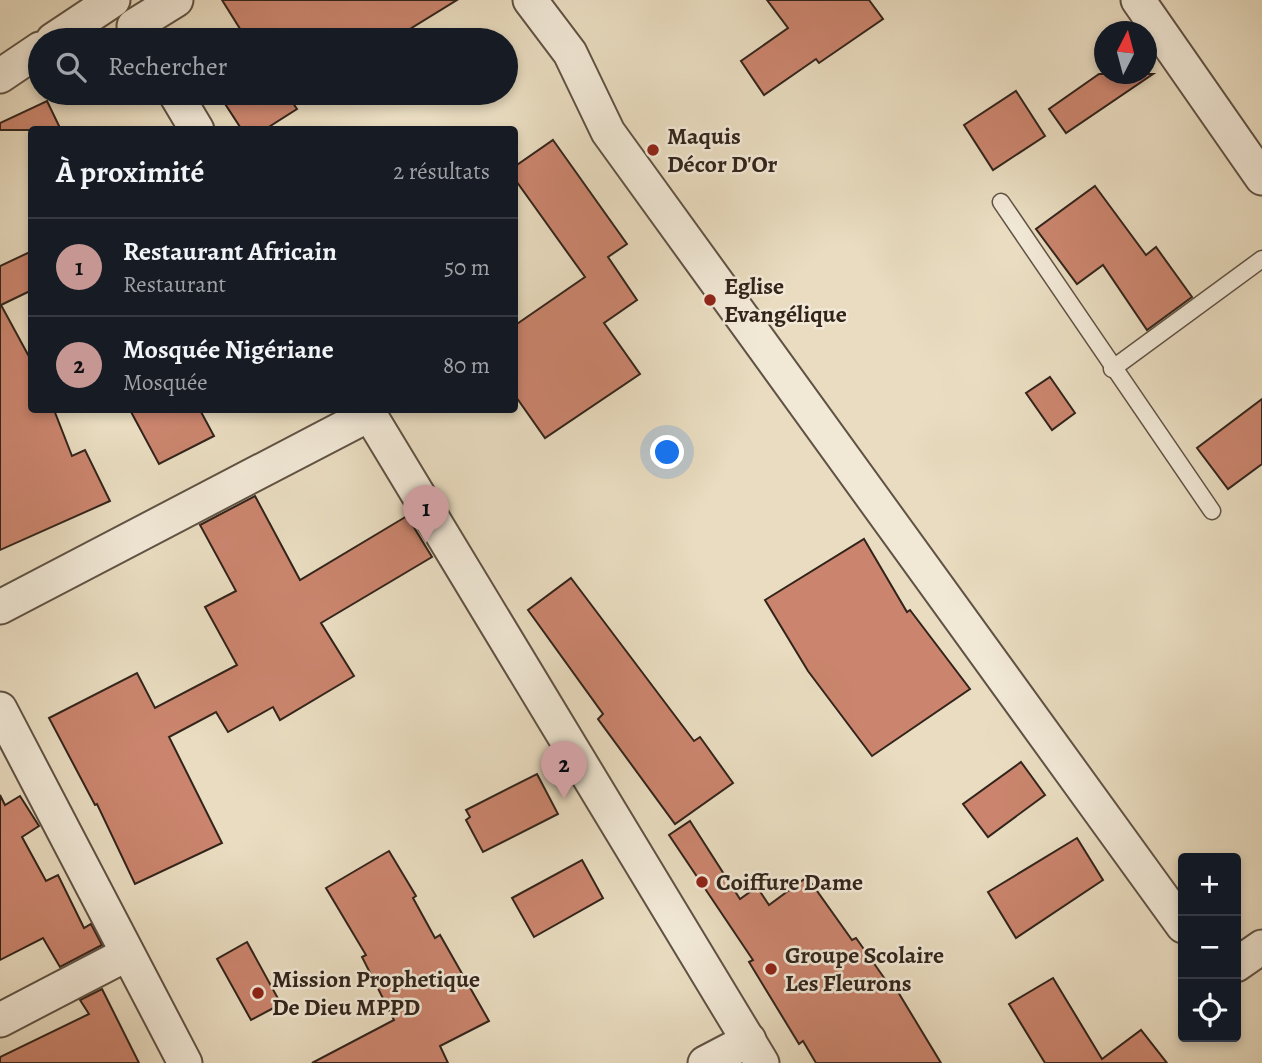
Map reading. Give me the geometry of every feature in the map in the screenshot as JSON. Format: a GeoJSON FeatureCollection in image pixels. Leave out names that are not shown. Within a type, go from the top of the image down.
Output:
{"type":"FeatureCollection","features":[{"type":"Feature","properties":{"kind":"street"},"geometry":{"type":"LineString","coordinates":[[70,28],[113,0]]}},
{"type":"Feature","properties":{"kind":"street"},"geometry":{"type":"LineString","coordinates":[[132,22],[176,0]]}},
{"type":"Feature","properties":{"kind":"street"},"geometry":{"type":"LineString","coordinates":[[530,0],[570,53],[608,132],[1178,919]]}},
{"type":"Feature","properties":{"kind":"street"},"geometry":{"type":"LineString","coordinates":[[1138,0],[1262,178]]}},
{"type":"Feature","properties":{"kind":"street"},"geometry":{"type":"LineString","coordinates":[[0,76],[28,56]]}},
{"type":"Feature","properties":{"kind":"street"},"geometry":{"type":"LineString","coordinates":[[182,105],[195,126]]}},
{"type":"Feature","properties":{"kind":"street"},"geometry":{"type":"LineString","coordinates":[[0,607],[366,413]]}},
{"type":"Feature","properties":{"kind":"street"},"geometry":{"type":"LineString","coordinates":[[369,413],[756,1052],[705,1063]]}},
{"type":"Feature","properties":{"kind":"street"},"geometry":{"type":"LineString","coordinates":[[0,709],[185,1063]]}},
{"type":"Feature","properties":{"kind":"street"},"geometry":{"type":"LineString","coordinates":[[1241,962],[1262,947]]}},
{"type":"Feature","properties":{"kind":"street"},"geometry":{"type":"LineString","coordinates":[[0,1020],[127,954]]}},
{"type":"Feature","properties":{"kind":"lane"},"geometry":{"type":"LineString","coordinates":[[1001,202],[1112,369],[1212,511]]}},
{"type":"Feature","properties":{"kind":"lane"},"geometry":{"type":"LineString","coordinates":[[1112,369],[1262,259]]}},
{"type":"Feature","properties":{"kind":"building"},"geometry":{"type":"Polygon","coordinates":[[[222,0],[457,0],[412,28],[240,28],[222,0]]]}},
{"type":"Feature","properties":{"kind":"building"},"geometry":{"type":"Polygon","coordinates":[[[767,0],[869,0],[883,19],[819,63],[816,59],[764,95],[741,61],[788,28],[767,0]]]}},
{"type":"Feature","properties":{"kind":"building"},"geometry":{"type":"Polygon","coordinates":[[[1094,78],[1094,84],[1138,84],[1066,133],[1049,109],[1094,78]]]}},
{"type":"Feature","properties":{"kind":"building"},"geometry":{"type":"Polygon","coordinates":[[[1016,91],[1045,136],[993,170],[964,125],[1016,91]]]}},
{"type":"Feature","properties":{"kind":"building"},"geometry":{"type":"Polygon","coordinates":[[[38,105],[49,105],[59,126],[0,130],[0,123],[38,105]]]}},
{"type":"Feature","properties":{"kind":"building"},"geometry":{"type":"Polygon","coordinates":[[[226,105],[294,105],[297,109],[270,126],[239,126],[226,105]]]}},
{"type":"Feature","properties":{"kind":"building"},"geometry":{"type":"Polygon","coordinates":[[[553,140],[627,244],[608,257],[637,300],[604,323],[640,374],[545,438],[518,400],[518,323],[585,277],[518,184],[518,164],[553,140]]]}},
{"type":"Feature","properties":{"kind":"building"},"geometry":{"type":"Polygon","coordinates":[[[1095,186],[1146,255],[1156,247],[1192,297],[1147,330],[1103,265],[1077,284],[1036,229],[1095,186]]]}},
{"type":"Feature","properties":{"kind":"building"},"geometry":{"type":"Polygon","coordinates":[[[28,253],[28,292],[1,305],[28,355],[28,413],[55,413],[72,456],[85,450],[110,501],[0,550],[0,266],[28,253]]]}},
{"type":"Feature","properties":{"kind":"building"},"geometry":{"type":"Polygon","coordinates":[[[1050,377],[1075,413],[1052,430],[1026,393],[1050,377]]]}},
{"type":"Feature","properties":{"kind":"building"},"geometry":{"type":"Polygon","coordinates":[[[1262,399],[1262,464],[1228,489],[1197,448],[1262,399]]]}},
{"type":"Feature","properties":{"kind":"building"},"geometry":{"type":"Polygon","coordinates":[[[132,413],[202,413],[214,436],[159,464],[132,413]]]}},
{"type":"Feature","properties":{"kind":"building"},"geometry":{"type":"Polygon","coordinates":[[[255,496],[300,580],[407,516],[432,557],[321,623],[354,676],[280,720],[273,707],[228,732],[216,712],[169,737],[222,843],[135,884],[97,804],[95,805],[49,718],[137,673],[155,708],[237,665],[205,607],[236,591],[200,525],[255,496]]]}},
{"type":"Feature","properties":{"kind":"building"},"geometry":{"type":"Polygon","coordinates":[[[864,539],[907,612],[910,610],[970,689],[872,756],[808,671],[765,600],[864,539]]]}},
{"type":"Feature","properties":{"kind":"building"},"geometry":{"type":"Polygon","coordinates":[[[571,578],[694,741],[700,737],[733,783],[675,824],[598,719],[603,714],[528,610],[571,578]]]}},
{"type":"Feature","properties":{"kind":"building"},"geometry":{"type":"Polygon","coordinates":[[[1021,762],[1045,795],[988,837],[963,804],[1021,762]]]}},
{"type":"Feature","properties":{"kind":"building"},"geometry":{"type":"Polygon","coordinates":[[[537,774],[558,814],[483,852],[466,820],[470,817],[466,810],[537,774]]]}},
{"type":"Feature","properties":{"kind":"building"},"geometry":{"type":"Polygon","coordinates":[[[0,795],[5,805],[20,796],[39,826],[22,837],[46,881],[58,875],[84,928],[91,924],[102,945],[60,967],[43,938],[0,960],[0,795]]]}},
{"type":"Feature","properties":{"kind":"building"},"geometry":{"type":"Polygon","coordinates":[[[690,821],[740,899],[757,887],[769,905],[807,877],[852,940],[856,938],[892,989],[895,987],[941,1063],[816,1063],[803,1041],[799,1044],[749,962],[753,960],[669,835],[690,821]]]}},
{"type":"Feature","properties":{"kind":"building"},"geometry":{"type":"Polygon","coordinates":[[[1077,838],[1103,880],[1016,938],[988,892],[1077,838]]]}},
{"type":"Feature","properties":{"kind":"building"},"geometry":{"type":"Polygon","coordinates":[[[389,851],[416,896],[413,898],[435,938],[440,935],[489,1021],[440,1046],[448,1063],[312,1063],[394,1020],[362,957],[366,955],[326,888],[389,851]]]}},
{"type":"Feature","properties":{"kind":"building"},"geometry":{"type":"Polygon","coordinates":[[[582,860],[603,898],[534,937],[512,898],[582,860]]]}},
{"type":"Feature","properties":{"kind":"building"},"geometry":{"type":"Polygon","coordinates":[[[247,942],[281,1004],[251,1020],[217,959],[247,942]]]}},
{"type":"Feature","properties":{"kind":"building"},"geometry":{"type":"Polygon","coordinates":[[[1053,978],[1102,1059],[1141,1030],[1167,1063],[1045,1063],[1009,1004],[1053,978]]]}},
{"type":"Feature","properties":{"kind":"building"},"geometry":{"type":"Polygon","coordinates":[[[102,989],[139,1063],[0,1063],[0,1057],[89,1014],[80,1000],[102,989]]]}},
{"type":"Feature","properties":{"kind":"place","name":"Maquis Décor D'Or"},"geometry":{"type":"Point","coordinates":[653,150]}},
{"type":"Feature","properties":{"kind":"place","name":"Eglise Evangélique"},"geometry":{"type":"Point","coordinates":[710,300]}},
{"type":"Feature","properties":{"kind":"place","name":"Restaurant Africain"},"geometry":{"type":"Point","coordinates":[426,543]}},
{"type":"Feature","properties":{"kind":"place","name":"Mosquée Nigériane"},"geometry":{"type":"Point","coordinates":[564,799]}},
{"type":"Feature","properties":{"kind":"place","name":"Coiffure Dame"},"geometry":{"type":"Point","coordinates":[702,882]}},
{"type":"Feature","properties":{"kind":"place","name":"Groupe Scolaire Les Fleurons"},"geometry":{"type":"Point","coordinates":[771,969]}},
{"type":"Feature","properties":{"kind":"place","name":"Mission Prophetique De Dieu MPPD"},"geometry":{"type":"Point","coordinates":[258,993]}}]}
